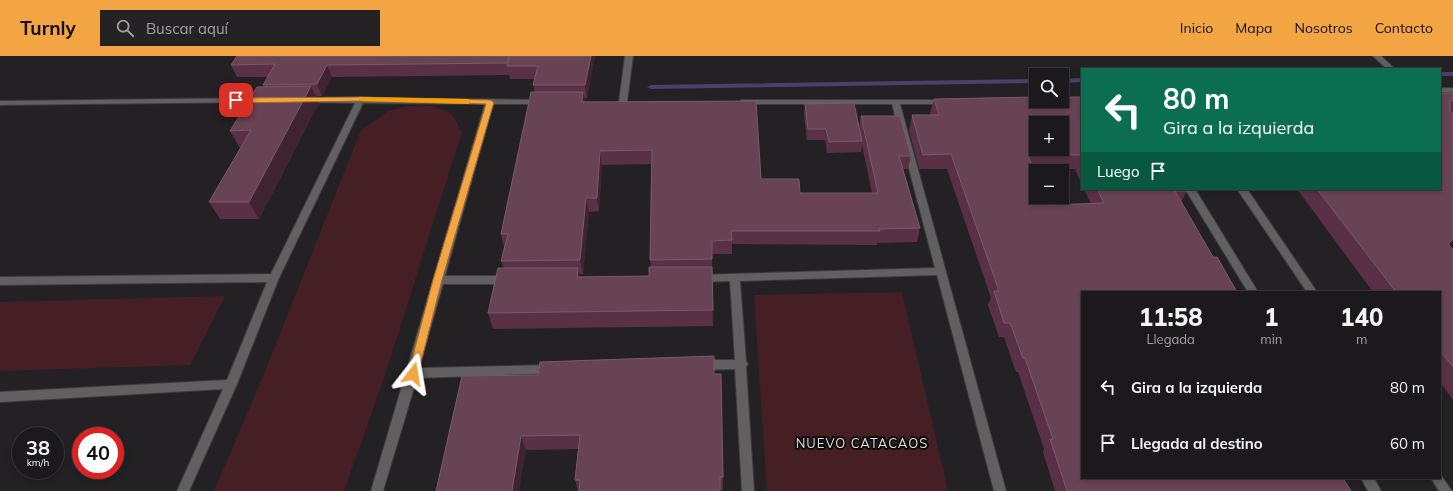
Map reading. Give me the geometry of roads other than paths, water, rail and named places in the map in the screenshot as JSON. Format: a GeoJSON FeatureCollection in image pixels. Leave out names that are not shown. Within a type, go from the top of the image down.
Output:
{"type":"FeatureCollection","features":[{"type":"Feature","properties":{"kind":"street"},"geometry":{"type":"LineString","coordinates":[[623,102],[629,56]]}},
{"type":"Feature","properties":{"kind":"street"},"geometry":{"type":"LineString","coordinates":[[1377,56],[1390,68]]}},
{"type":"Feature","properties":{"kind":"street"},"geometry":{"type":"LineString","coordinates":[[1441,90],[1453,90]]}},
{"type":"Feature","properties":{"kind":"street"},"geometry":{"type":"LineString","coordinates":[[299,100],[362,99],[552,102]]}},
{"type":"Feature","properties":{"kind":"street"},"geometry":{"type":"LineString","coordinates":[[183,491],[231,384],[274,278],[362,99]]}},
{"type":"Feature","properties":{"kind":"street"},"geometry":{"type":"LineString","coordinates":[[0,104],[267,100]]}},
{"type":"Feature","properties":{"kind":"street"},"geometry":{"type":"LineString","coordinates":[[376,491],[413,374],[437,280],[490,102]]}},
{"type":"Feature","properties":{"kind":"street"},"geometry":{"type":"LineString","coordinates":[[732,102],[958,102]]}},
{"type":"Feature","properties":{"kind":"street"},"geometry":{"type":"LineString","coordinates":[[896,102],[1000,491]]}},
{"type":"Feature","properties":{"kind":"street"},"geometry":{"type":"LineString","coordinates":[[1191,190],[1252,291]]}},
{"type":"Feature","properties":{"kind":"street"},"geometry":{"type":"LineString","coordinates":[[1243,190],[1311,291]]}},
{"type":"Feature","properties":{"kind":"street"},"geometry":{"type":"LineString","coordinates":[[688,278],[735,278],[942,271]]}},
{"type":"Feature","properties":{"kind":"street"},"geometry":{"type":"LineString","coordinates":[[0,281],[274,278]]}},
{"type":"Feature","properties":{"kind":"street"},"geometry":{"type":"LineString","coordinates":[[735,278],[742,364],[748,491]]}},
{"type":"Feature","properties":{"kind":"street"},"geometry":{"type":"LineString","coordinates":[[437,280],[516,280]]}},
{"type":"Feature","properties":{"kind":"street"},"geometry":{"type":"LineString","coordinates":[[695,366],[742,364]]}},
{"type":"Feature","properties":{"kind":"street"},"geometry":{"type":"LineString","coordinates":[[413,374],[562,369]]}},
{"type":"Feature","properties":{"kind":"street"},"geometry":{"type":"LineString","coordinates":[[0,397],[231,384]]}},
{"type":"Feature","properties":{"kind":"street"},"geometry":{"type":"LineString","coordinates":[[1368,479],[1375,491]]}},
{"type":"Feature","properties":{"kind":"street"},"geometry":{"type":"LineString","coordinates":[[1438,479],[1446,491]]}},
{"type":"Feature","properties":{"kind":"waterway"},"geometry":{"type":"LineString","coordinates":[[1441,74],[1453,74]]}},
{"type":"Feature","properties":{"kind":"waterway"},"geometry":{"type":"LineString","coordinates":[[1069,81],[1081,80]]}},
{"type":"Feature","properties":{"kind":"waterway"},"geometry":{"type":"LineString","coordinates":[[651,87],[1029,81]]}},
{"type":"Feature","properties":{"kind":"district","name":"NUEVO CATACAOS"},"geometry":{"type":"Point","coordinates":[862,443]}}]}
